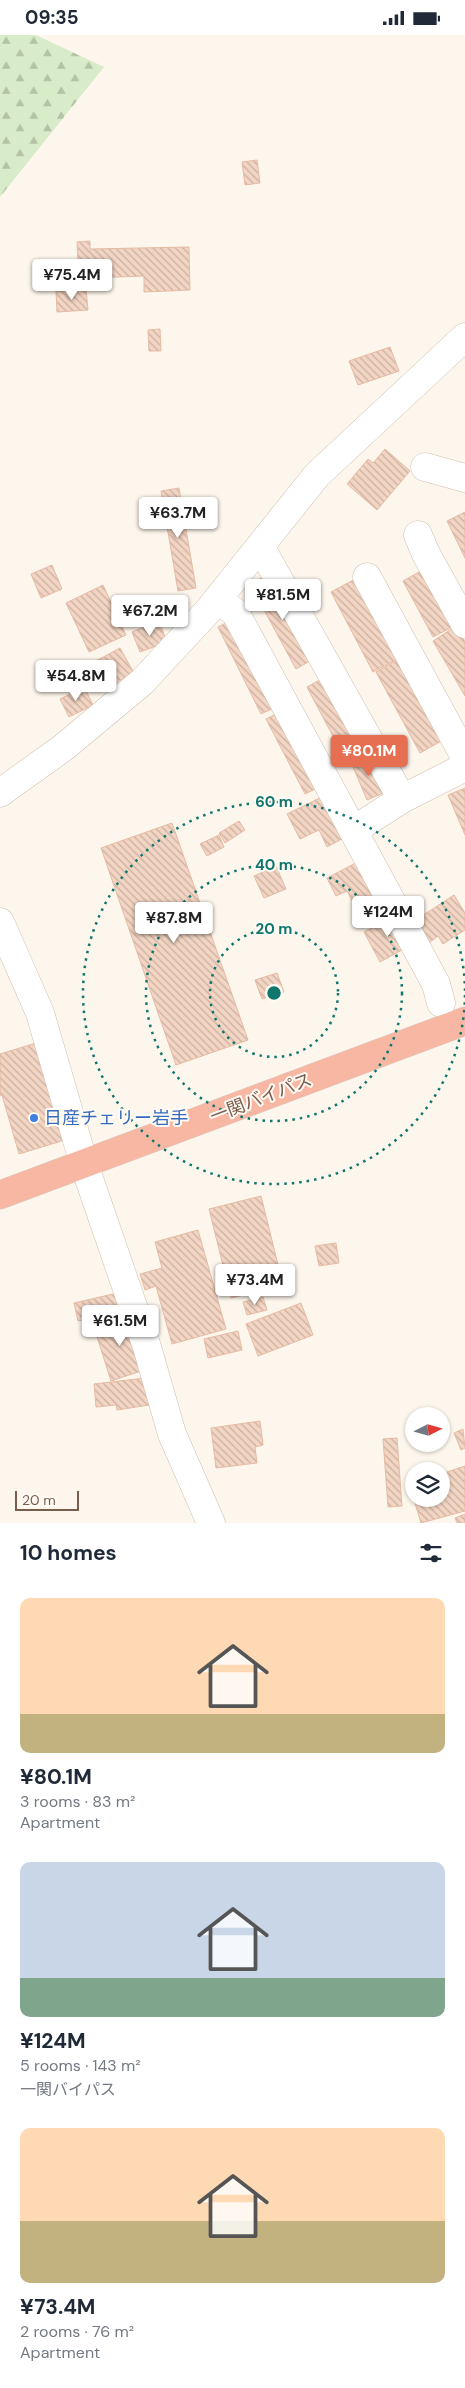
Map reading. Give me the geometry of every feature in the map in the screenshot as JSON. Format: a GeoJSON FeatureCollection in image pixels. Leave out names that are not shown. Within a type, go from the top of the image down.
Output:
{"type":"FeatureCollection","features":[{"type":"Feature","properties":{"kind":"highway","name":"一関バイパス"},"geometry":{"type":"LineString","coordinates":[[0,1195],[465,1021]]}},
{"type":"Feature","properties":{"kind":"street"},"geometry":{"type":"LineString","coordinates":[[0,793],[64,747],[142,682],[208,611],[317,475],[465,337]]}},
{"type":"Feature","properties":{"kind":"street"},"geometry":{"type":"LineString","coordinates":[[425,467],[462,481]]}},
{"type":"Feature","properties":{"kind":"street"},"geometry":{"type":"LineString","coordinates":[[418,535],[426,554],[465,624]]}},
{"type":"Feature","properties":{"kind":"street"},"geometry":{"type":"LineString","coordinates":[[260,546],[402,799]]}},
{"type":"Feature","properties":{"kind":"street"},"geometry":{"type":"LineString","coordinates":[[367,577],[465,757]]}},
{"type":"Feature","properties":{"kind":"street"},"geometry":{"type":"LineString","coordinates":[[223,604],[235,612],[436,984],[441,1003]]}},
{"type":"Feature","properties":{"kind":"street"},"geometry":{"type":"LineString","coordinates":[[354,831],[402,799],[465,767]]}},
{"type":"Feature","properties":{"kind":"street"},"geometry":{"type":"LineString","coordinates":[[0,921],[40,1013],[84,1164],[147,1347],[172,1433],[211,1523]]}},
{"type":"Feature","properties":{"kind":"green space"},"geometry":{"type":"Polygon","coordinates":[[[0,35],[36,35],[104,67],[0,197],[0,35]]]}},
{"type":"Feature","properties":{"kind":"building"},"geometry":{"type":"Polygon","coordinates":[[[257,160],[260,183],[245,185],[242,162],[257,160]]]}},
{"type":"Feature","properties":{"kind":"building"},"geometry":{"type":"Polygon","coordinates":[[[90,241],[90,249],[189,247],[190,290],[144,292],[144,276],[92,278],[91,260],[78,261],[77,242],[90,241]]]}},
{"type":"Feature","properties":{"kind":"building"},"geometry":{"type":"Polygon","coordinates":[[[86,289],[88,310],[57,312],[56,291],[86,289]]]}},
{"type":"Feature","properties":{"kind":"building"},"geometry":{"type":"Polygon","coordinates":[[[160,329],[161,351],[149,351],[148,330],[160,329]]]}},
{"type":"Feature","properties":{"kind":"building"},"geometry":{"type":"Polygon","coordinates":[[[390,347],[399,371],[358,385],[349,361],[390,347]]]}},
{"type":"Feature","properties":{"kind":"building"},"geometry":{"type":"Polygon","coordinates":[[[385,449],[410,471],[377,510],[347,484],[368,459],[373,463],[385,449]]]}},
{"type":"Feature","properties":{"kind":"building"},"geometry":{"type":"Polygon","coordinates":[[[179,488],[196,588],[178,591],[161,491],[179,488]]]}},
{"type":"Feature","properties":{"kind":"building"},"geometry":{"type":"Polygon","coordinates":[[[465,512],[465,558],[447,521],[465,512]]]}},
{"type":"Feature","properties":{"kind":"building"},"geometry":{"type":"Polygon","coordinates":[[[52,565],[62,589],[41,598],[31,574],[52,565]]]}},
{"type":"Feature","properties":{"kind":"building"},"geometry":{"type":"Polygon","coordinates":[[[428,567],[458,624],[433,637],[403,581],[428,567]]]}},
{"type":"Feature","properties":{"kind":"building"},"geometry":{"type":"Polygon","coordinates":[[[269,574],[315,658],[296,669],[250,584],[269,574]]]}},
{"type":"Feature","properties":{"kind":"building"},"geometry":{"type":"Polygon","coordinates":[[[357,578],[399,658],[373,672],[331,592],[357,578]]]}},
{"type":"Feature","properties":{"kind":"building"},"geometry":{"type":"Polygon","coordinates":[[[103,585],[126,635],[89,652],[66,603],[103,585]]]}},
{"type":"Feature","properties":{"kind":"building"},"geometry":{"type":"Polygon","coordinates":[[[236,618],[280,705],[261,714],[218,627],[236,618]]]}},
{"type":"Feature","properties":{"kind":"building"},"geometry":{"type":"Polygon","coordinates":[[[159,621],[167,642],[140,652],[132,632],[159,621]]]}},
{"type":"Feature","properties":{"kind":"building"},"geometry":{"type":"Polygon","coordinates":[[[456,626],[465,642],[465,696],[433,641],[456,626]]]}},
{"type":"Feature","properties":{"kind":"building"},"geometry":{"type":"Polygon","coordinates":[[[120,648],[134,673],[108,687],[94,662],[120,648]]]}},
{"type":"Feature","properties":{"kind":"building"},"geometry":{"type":"Polygon","coordinates":[[[401,658],[445,739],[420,753],[376,672],[401,658]]]}},
{"type":"Feature","properties":{"kind":"building"},"geometry":{"type":"Polygon","coordinates":[[[327,676],[366,750],[346,761],[307,687],[327,676]]]}},
{"type":"Feature","properties":{"kind":"building"},"geometry":{"type":"Polygon","coordinates":[[[84,687],[93,705],[69,717],[60,699],[84,687]]]}},
{"type":"Feature","properties":{"kind":"building"},"geometry":{"type":"Polygon","coordinates":[[[286,709],[325,784],[305,794],[266,719],[286,709]]]}},
{"type":"Feature","properties":{"kind":"building"},"geometry":{"type":"Polygon","coordinates":[[[371,753],[388,791],[367,800],[351,762],[371,753]]]}},
{"type":"Feature","properties":{"kind":"building"},"geometry":{"type":"Polygon","coordinates":[[[465,788],[465,835],[448,795],[465,788]]]}},
{"type":"Feature","properties":{"kind":"building"},"geometry":{"type":"Polygon","coordinates":[[[332,792],[353,833],[327,847],[319,830],[300,839],[287,814],[332,792]]]}},
{"type":"Feature","properties":{"kind":"building"},"geometry":{"type":"Polygon","coordinates":[[[239,821],[245,830],[225,843],[219,833],[239,821]]]}},
{"type":"Feature","properties":{"kind":"building"},"geometry":{"type":"Polygon","coordinates":[[[172,823],[248,1040],[176,1065],[101,848],[172,823]]]}},
{"type":"Feature","properties":{"kind":"building"},"geometry":{"type":"Polygon","coordinates":[[[219,835],[224,847],[207,856],[200,844],[219,835]]]}},
{"type":"Feature","properties":{"kind":"building"},"geometry":{"type":"Polygon","coordinates":[[[367,857],[390,903],[361,918],[347,891],[336,896],[327,878],[367,857]]]}},
{"type":"Feature","properties":{"kind":"building"},"geometry":{"type":"Polygon","coordinates":[[[276,866],[286,889],[264,898],[254,876],[276,866]]]}},
{"type":"Feature","properties":{"kind":"building"},"geometry":{"type":"Polygon","coordinates":[[[454,895],[465,913],[465,930],[443,944],[438,936],[429,943],[414,921],[454,895]]]}},
{"type":"Feature","properties":{"kind":"building"},"geometry":{"type":"Polygon","coordinates":[[[395,915],[411,945],[380,962],[364,932],[395,915]]]}},
{"type":"Feature","properties":{"kind":"building"},"geometry":{"type":"Polygon","coordinates":[[[277,973],[284,992],[262,999],[255,980],[277,973]]]}},
{"type":"Feature","properties":{"kind":"building","name":"日産チェリー岩手"},"geometry":{"type":"Polygon","coordinates":[[[36,1043],[65,1140],[19,1154],[2,1095],[0,1096],[0,1054],[36,1043]]]}},
{"type":"Feature","properties":{"kind":"building"},"geometry":{"type":"Polygon","coordinates":[[[261,1196],[283,1285],[231,1298],[209,1209],[261,1196]]]}},
{"type":"Feature","properties":{"kind":"building"},"geometry":{"type":"Polygon","coordinates":[[[198,1230],[226,1329],[172,1344],[156,1286],[145,1290],[140,1274],[162,1268],[155,1242],[198,1230]]]}},
{"type":"Feature","properties":{"kind":"building"},"geometry":{"type":"Polygon","coordinates":[[[336,1243],[339,1263],[319,1266],[315,1246],[336,1243]]]}},
{"type":"Feature","properties":{"kind":"building"},"geometry":{"type":"Polygon","coordinates":[[[122,1292],[126,1310],[78,1321],[74,1303],[122,1292]]]}},
{"type":"Feature","properties":{"kind":"building"},"geometry":{"type":"Polygon","coordinates":[[[263,1297],[267,1310],[247,1315],[243,1302],[263,1297]]]}},
{"type":"Feature","properties":{"kind":"building"},"geometry":{"type":"Polygon","coordinates":[[[301,1303],[313,1335],[258,1356],[246,1324],[301,1303]]]}},
{"type":"Feature","properties":{"kind":"building"},"geometry":{"type":"Polygon","coordinates":[[[128,1312],[147,1369],[111,1381],[93,1324],[128,1312]]]}},
{"type":"Feature","properties":{"kind":"building"},"geometry":{"type":"Polygon","coordinates":[[[238,1331],[242,1350],[208,1358],[204,1339],[238,1331]]]}},
{"type":"Feature","properties":{"kind":"building"},"geometry":{"type":"Polygon","coordinates":[[[145,1378],[149,1405],[117,1410],[116,1405],[96,1407],[94,1384],[145,1378]]]}},
{"type":"Feature","properties":{"kind":"building"},"geometry":{"type":"Polygon","coordinates":[[[260,1421],[263,1445],[255,1447],[257,1463],[216,1468],[211,1428],[260,1421]]]}},
{"type":"Feature","properties":{"kind":"building"},"geometry":{"type":"Polygon","coordinates":[[[463,1429],[465,1448],[461,1450],[454,1433],[463,1429]]]}},
{"type":"Feature","properties":{"kind":"building"},"geometry":{"type":"Polygon","coordinates":[[[397,1438],[402,1506],[388,1507],[383,1439],[397,1438]]]}},
{"type":"Feature","properties":{"kind":"building"},"geometry":{"type":"Polygon","coordinates":[[[465,1466],[465,1511],[421,1523],[416,1507],[450,1507],[450,1471],[465,1466]]]}},
{"type":"Feature","properties":{"kind":"building"},"geometry":{"type":"Polygon","coordinates":[[[465,1514],[465,1523],[457,1523],[455,1518],[465,1514]]]}},
{"type":"Feature","properties":{"kind":"place","name":"日産チェリー岩手"},"geometry":{"type":"Point","coordinates":[34,1118]}}]}
